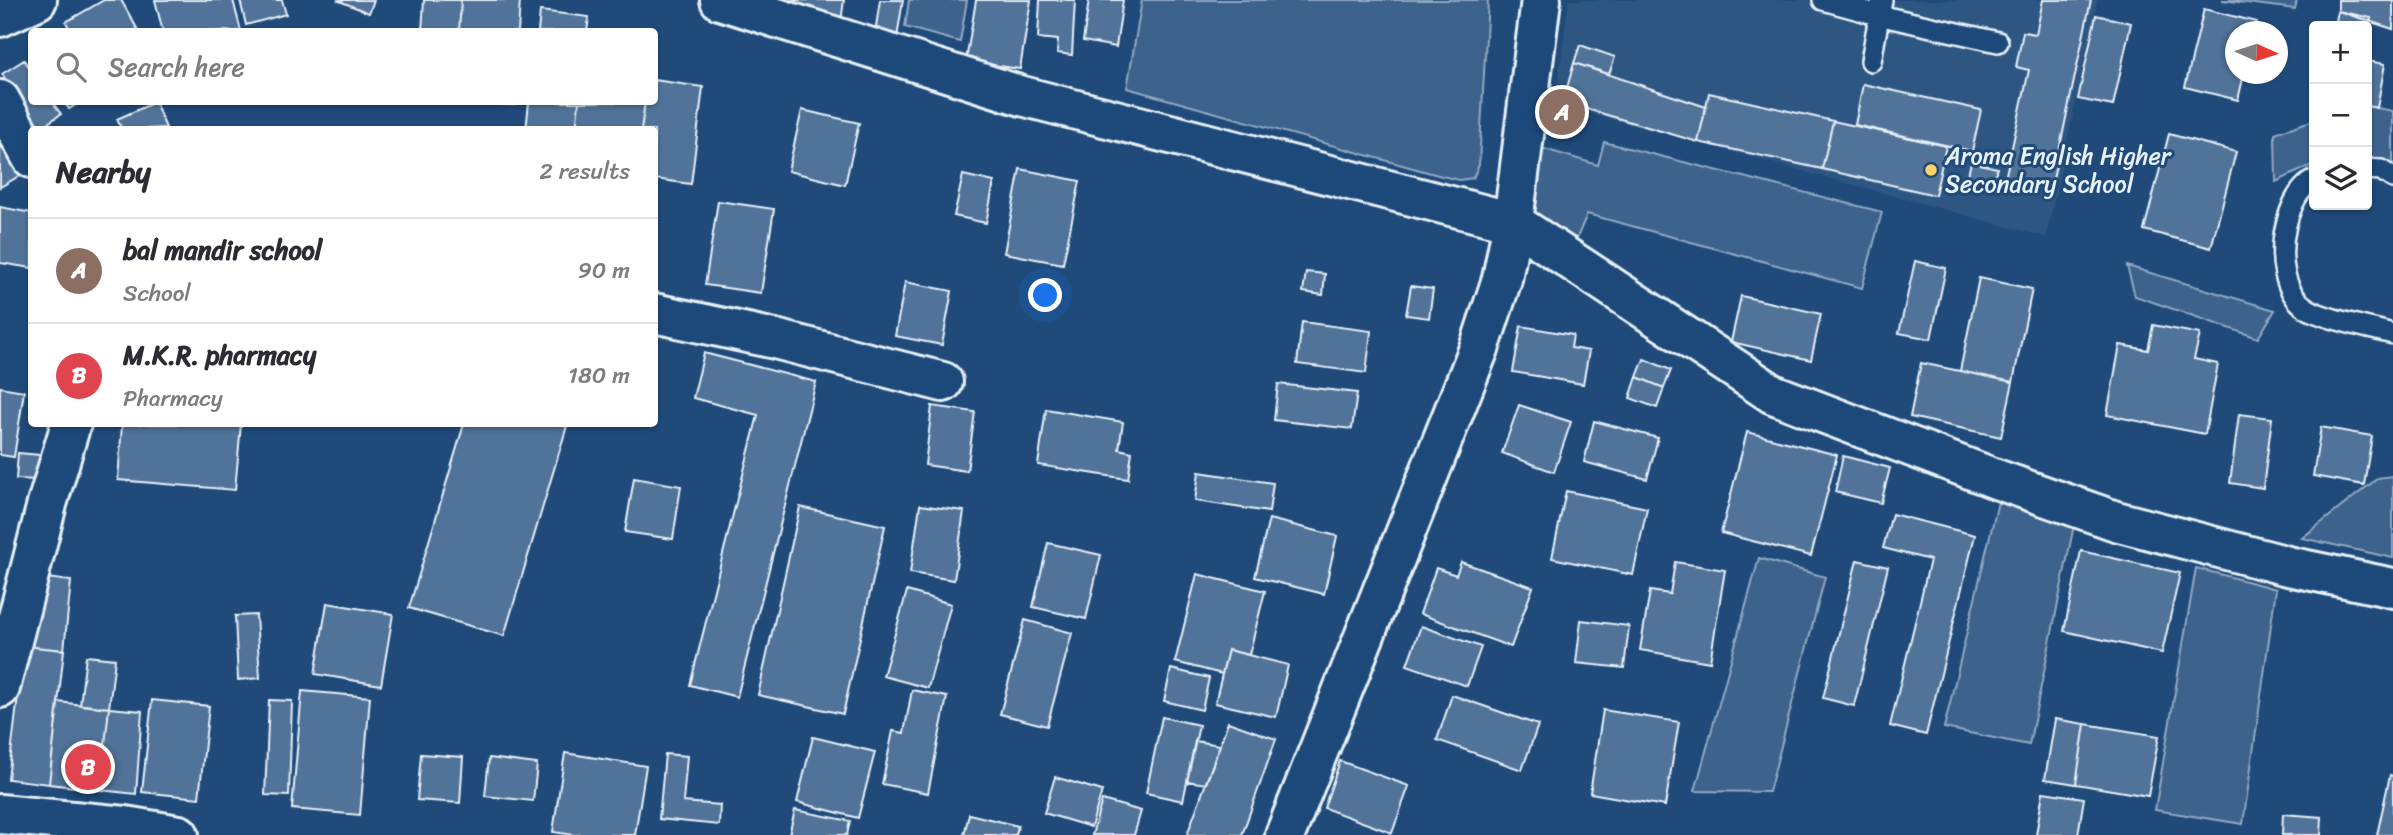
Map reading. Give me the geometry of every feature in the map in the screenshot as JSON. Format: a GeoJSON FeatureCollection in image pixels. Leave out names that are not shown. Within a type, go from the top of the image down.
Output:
{"type":"FeatureCollection","features":[{"type":"Feature","properties":{"kind":"street"},"geometry":{"type":"LineString","coordinates":[[0,17],[37,0]]}},
{"type":"Feature","properties":{"kind":"street"},"geometry":{"type":"LineString","coordinates":[[720,0],[1022,96],[1513,222],[1773,394],[1996,479],[2116,521],[2288,566],[2393,589]]}},
{"type":"Feature","properties":{"kind":"street"},"geometry":{"type":"LineString","coordinates":[[1284,835],[1480,346],[1502,279],[1513,222],[1541,0]]}},
{"type":"Feature","properties":{"kind":"street"},"geometry":{"type":"LineString","coordinates":[[0,100],[28,151]]}},
{"type":"Feature","properties":{"kind":"street"},"geometry":{"type":"LineString","coordinates":[[658,314],[775,339],[943,382]]}},
{"type":"Feature","properties":{"kind":"street"},"geometry":{"type":"LineString","coordinates":[[0,688],[47,504],[70,427]]}},
{"type":"Feature","properties":{"kind":"street"},"geometry":{"type":"LineString","coordinates":[[0,814],[179,835]]}},
{"type":"Feature","properties":{"kind":"lane"},"geometry":{"type":"LineString","coordinates":[[1823,0],[1880,8],[1998,42]]}},
{"type":"Feature","properties":{"kind":"lane"},"geometry":{"type":"LineString","coordinates":[[1871,61],[1880,8]]}},
{"type":"Feature","properties":{"kind":"lane"},"geometry":{"type":"LineString","coordinates":[[2372,169],[2381,170],[2393,178]]}},
{"type":"Feature","properties":{"kind":"lane"},"geometry":{"type":"LineString","coordinates":[[2309,182],[2290,210],[2282,242],[2283,269],[2294,295],[2312,311],[2393,334]]}},
{"type":"Feature","properties":{"kind":"shaded area"},"geometry":{"type":"Polygon","coordinates":[[[909,0],[967,0],[960,42],[905,27],[909,0]]]}},
{"type":"Feature","properties":{"kind":"shaded area"},"geometry":{"type":"Polygon","coordinates":[[[1142,0],[1488,0],[1479,165],[1473,178],[1459,180],[1438,175],[1127,88],[1142,0]]]}},
{"type":"Feature","properties":{"kind":"shaded area","name":"Aroma English Higher Secondary School"},"geometry":{"type":"Polygon","coordinates":[[[1569,0],[2098,0],[2046,237],[1555,104],[1569,0]]]}},
{"type":"Feature","properties":{"kind":"shaded area"},"geometry":{"type":"Polygon","coordinates":[[[2222,0],[2297,0],[2295,9],[2222,0]]]}},
{"type":"Feature","properties":{"kind":"shaded area"},"geometry":{"type":"Polygon","coordinates":[[[2372,107],[2393,111],[2393,176],[2372,165],[2372,107]]]}},
{"type":"Feature","properties":{"kind":"shaded area"},"geometry":{"type":"Polygon","coordinates":[[[2309,122],[2309,166],[2276,182],[2275,133],[2309,122]]]}},
{"type":"Feature","properties":{"kind":"shaded area"},"geometry":{"type":"Polygon","coordinates":[[[1604,142],[1882,212],[1862,288],[1587,214],[1577,238],[1530,233],[1541,148],[1598,165],[1604,142]]]}},
{"type":"Feature","properties":{"kind":"shaded area"},"geometry":{"type":"Polygon","coordinates":[[[2127,266],[2275,310],[2258,338],[2135,296],[2127,266]]]}},
{"type":"Feature","properties":{"kind":"shaded area"},"geometry":{"type":"Polygon","coordinates":[[[2393,476],[2393,558],[2302,538],[2378,478],[2393,476]]]}},
{"type":"Feature","properties":{"kind":"shaded area"},"geometry":{"type":"Polygon","coordinates":[[[1998,502],[2074,525],[2029,745],[1944,728],[1998,502]]]}},
{"type":"Feature","properties":{"kind":"shaded area"},"geometry":{"type":"Polygon","coordinates":[[[1759,558],[1825,577],[1769,792],[1695,791],[1759,558]]]}},
{"type":"Feature","properties":{"kind":"shaded area"},"geometry":{"type":"Polygon","coordinates":[[[2196,568],[2276,589],[2243,824],[2155,810],[2196,568]]]}},
{"type":"Feature","properties":{"kind":"building"},"geometry":{"type":"Polygon","coordinates":[[[104,0],[121,0],[137,28],[69,28],[66,22],[104,0]]]}},
{"type":"Feature","properties":{"kind":"building"},"geometry":{"type":"Polygon","coordinates":[[[155,0],[233,0],[240,28],[162,28],[155,0]]]}},
{"type":"Feature","properties":{"kind":"building"},"geometry":{"type":"Polygon","coordinates":[[[240,0],[282,0],[286,14],[246,25],[240,0]]]}},
{"type":"Feature","properties":{"kind":"building"},"geometry":{"type":"Polygon","coordinates":[[[337,0],[374,0],[369,13],[337,0]]]}},
{"type":"Feature","properties":{"kind":"building"},"geometry":{"type":"Polygon","coordinates":[[[424,0],[461,0],[459,28],[422,28],[424,0]]]}},
{"type":"Feature","properties":{"kind":"building"},"geometry":{"type":"Polygon","coordinates":[[[461,0],[520,0],[518,28],[459,28],[461,0]]]}},
{"type":"Feature","properties":{"kind":"building"},"geometry":{"type":"Polygon","coordinates":[[[755,0],[844,0],[841,22],[755,0]]]}},
{"type":"Feature","properties":{"kind":"building"},"geometry":{"type":"Polygon","coordinates":[[[880,0],[903,0],[896,44],[874,40],[880,0]]]}},
{"type":"Feature","properties":{"kind":"building"},"geometry":{"type":"Polygon","coordinates":[[[976,0],[1031,0],[1020,69],[966,61],[976,0]]]}},
{"type":"Feature","properties":{"kind":"building"},"geometry":{"type":"Polygon","coordinates":[[[1040,0],[1075,0],[1072,55],[1057,53],[1058,40],[1038,38],[1040,0]]]}},
{"type":"Feature","properties":{"kind":"building"},"geometry":{"type":"Polygon","coordinates":[[[1089,0],[1123,0],[1116,47],[1083,41],[1089,0]]]}},
{"type":"Feature","properties":{"kind":"building"},"geometry":{"type":"Polygon","coordinates":[[[2043,0],[2091,0],[2051,189],[2005,179],[2029,70],[2016,67],[2023,32],[2036,34],[2043,0]]]}},
{"type":"Feature","properties":{"kind":"building"},"geometry":{"type":"Polygon","coordinates":[[[2338,0],[2393,0],[2393,29],[2372,21],[2338,11],[2338,0]]]}},
{"type":"Feature","properties":{"kind":"building"},"geometry":{"type":"Polygon","coordinates":[[[2204,9],[2253,21],[2225,21],[2225,84],[2242,84],[2238,100],[2185,87],[2204,9]]]}},
{"type":"Feature","properties":{"kind":"building"},"geometry":{"type":"Polygon","coordinates":[[[540,11],[589,17],[588,28],[538,28],[540,11]]]}},
{"type":"Feature","properties":{"kind":"building"},"geometry":{"type":"Polygon","coordinates":[[[2338,11],[2371,18],[2370,21],[2336,21],[2338,11]]]}},
{"type":"Feature","properties":{"kind":"building"},"geometry":{"type":"Polygon","coordinates":[[[2096,15],[2131,23],[2113,106],[2078,99],[2096,15]]]}},
{"type":"Feature","properties":{"kind":"building"},"geometry":{"type":"Polygon","coordinates":[[[1580,45],[1615,57],[1609,74],[1574,63],[1580,45]]]}},
{"type":"Feature","properties":{"kind":"building"},"geometry":{"type":"Polygon","coordinates":[[[24,60],[28,66],[28,105],[54,105],[61,114],[43,126],[37,126],[2,74],[24,60]]]}},
{"type":"Feature","properties":{"kind":"building"},"geometry":{"type":"Polygon","coordinates":[[[2372,62],[2385,64],[2377,108],[2372,107],[2372,62]]]}},
{"type":"Feature","properties":{"kind":"building"},"geometry":{"type":"Polygon","coordinates":[[[1574,63],[1706,107],[1698,142],[1563,102],[1574,63]]]}},
{"type":"Feature","properties":{"kind":"building"},"geometry":{"type":"Polygon","coordinates":[[[658,81],[703,87],[691,184],[658,180],[658,126],[642,126],[645,105],[658,105],[658,81]]]}},
{"type":"Feature","properties":{"kind":"building"},"geometry":{"type":"Polygon","coordinates":[[[1863,84],[1981,110],[1972,151],[1855,125],[1863,84]]]}},
{"type":"Feature","properties":{"kind":"building"},"geometry":{"type":"Polygon","coordinates":[[[1709,93],[1833,121],[1822,169],[1698,142],[1709,93]]]}},
{"type":"Feature","properties":{"kind":"building"},"geometry":{"type":"Polygon","coordinates":[[[148,105],[156,105],[165,126],[120,126],[117,119],[148,105]]]}},
{"type":"Feature","properties":{"kind":"building"},"geometry":{"type":"Polygon","coordinates":[[[529,105],[579,105],[576,126],[526,126],[529,105]]]}},
{"type":"Feature","properties":{"kind":"building"},"geometry":{"type":"Polygon","coordinates":[[[579,105],[645,105],[642,126],[576,126],[579,105]]]}},
{"type":"Feature","properties":{"kind":"building"},"geometry":{"type":"Polygon","coordinates":[[[802,110],[859,123],[845,185],[788,171],[802,110]]]}},
{"type":"Feature","properties":{"kind":"building"},"geometry":{"type":"Polygon","coordinates":[[[1833,121],[1946,146],[1935,195],[1822,169],[1833,121]]]}},
{"type":"Feature","properties":{"kind":"building"},"geometry":{"type":"Polygon","coordinates":[[[0,125],[26,172],[0,187],[0,125]]]}},
{"type":"Feature","properties":{"kind":"building"},"geometry":{"type":"Polygon","coordinates":[[[2169,134],[2236,152],[2211,248],[2144,230],[2169,134]]]}},
{"type":"Feature","properties":{"kind":"building"},"geometry":{"type":"Polygon","coordinates":[[[1971,162],[1997,168],[1991,189],[1966,184],[1971,162]]]}},
{"type":"Feature","properties":{"kind":"building"},"geometry":{"type":"Polygon","coordinates":[[[1020,169],[1080,181],[1063,264],[1004,253],[1020,169]]]}},
{"type":"Feature","properties":{"kind":"building"},"geometry":{"type":"Polygon","coordinates":[[[963,175],[994,182],[986,223],[954,216],[963,175]]]}},
{"type":"Feature","properties":{"kind":"building"},"geometry":{"type":"Polygon","coordinates":[[[718,201],[774,209],[761,293],[705,285],[718,201]]]}},
{"type":"Feature","properties":{"kind":"building"},"geometry":{"type":"Polygon","coordinates":[[[0,207],[28,212],[28,267],[0,263],[0,207]]]}},
{"type":"Feature","properties":{"kind":"building"},"geometry":{"type":"Polygon","coordinates":[[[1915,261],[1946,268],[1931,339],[1899,333],[1915,261]]]}},
{"type":"Feature","properties":{"kind":"building"},"geometry":{"type":"Polygon","coordinates":[[[1306,272],[1325,274],[1323,295],[1303,292],[1306,272]]]}},
{"type":"Feature","properties":{"kind":"building"},"geometry":{"type":"Polygon","coordinates":[[[1979,278],[2032,289],[2013,382],[1960,371],[1979,278]]]}},
{"type":"Feature","properties":{"kind":"building"},"geometry":{"type":"Polygon","coordinates":[[[905,282],[952,291],[942,345],[895,336],[905,282]]]}},
{"type":"Feature","properties":{"kind":"building"},"geometry":{"type":"Polygon","coordinates":[[[1411,286],[1433,289],[1429,318],[1406,315],[1411,286]]]}},
{"type":"Feature","properties":{"kind":"building"},"geometry":{"type":"Polygon","coordinates":[[[1741,296],[1821,314],[1811,360],[1731,342],[1741,296]]]}},
{"type":"Feature","properties":{"kind":"building"},"geometry":{"type":"Polygon","coordinates":[[[1302,322],[1371,331],[1366,373],[1297,364],[1302,322]]]}},
{"type":"Feature","properties":{"kind":"building"},"geometry":{"type":"Polygon","coordinates":[[[2153,325],[2200,334],[2194,359],[2218,364],[2205,434],[2107,415],[2120,345],[2148,350],[2153,325]]]}},
{"type":"Feature","properties":{"kind":"building"},"geometry":{"type":"Polygon","coordinates":[[[1521,326],[1573,335],[1571,348],[1589,351],[1583,384],[1513,372],[1521,326]]]}},
{"type":"Feature","properties":{"kind":"building"},"geometry":{"type":"Polygon","coordinates":[[[704,353],[816,382],[737,697],[690,685],[758,415],[693,398],[704,353]]]}},
{"type":"Feature","properties":{"kind":"building"},"geometry":{"type":"Polygon","coordinates":[[[1644,359],[1671,370],[1664,388],[1637,377],[1644,359]]]}},
{"type":"Feature","properties":{"kind":"building"},"geometry":{"type":"Polygon","coordinates":[[[1921,363],[2013,382],[2001,437],[1910,417],[1921,363]]]}},
{"type":"Feature","properties":{"kind":"building"},"geometry":{"type":"Polygon","coordinates":[[[1637,377],[1664,388],[1657,408],[1630,398],[1637,377]]]}},
{"type":"Feature","properties":{"kind":"building"},"geometry":{"type":"Polygon","coordinates":[[[1278,384],[1357,393],[1352,429],[1274,420],[1278,384]]]}},
{"type":"Feature","properties":{"kind":"building"},"geometry":{"type":"Polygon","coordinates":[[[0,387],[24,391],[14,457],[0,455],[0,387]]]}},
{"type":"Feature","properties":{"kind":"building"},"geometry":{"type":"Polygon","coordinates":[[[1519,405],[1571,422],[1554,472],[1502,453],[1519,405]]]}},
{"type":"Feature","properties":{"kind":"building"},"geometry":{"type":"Polygon","coordinates":[[[932,406],[975,412],[967,471],[925,465],[932,406]]]}},
{"type":"Feature","properties":{"kind":"building"},"geometry":{"type":"Polygon","coordinates":[[[1046,409],[1123,422],[1119,449],[1132,452],[1128,479],[1038,465],[1046,409]]]}},
{"type":"Feature","properties":{"kind":"building"},"geometry":{"type":"Polygon","coordinates":[[[2239,414],[2272,418],[2263,488],[2230,483],[2239,414]]]}},
{"type":"Feature","properties":{"kind":"building"},"geometry":{"type":"Polygon","coordinates":[[[1594,421],[1658,438],[1647,479],[1584,462],[1594,421]]]}},
{"type":"Feature","properties":{"kind":"building"},"geometry":{"type":"Polygon","coordinates":[[[122,427],[241,427],[235,490],[118,480],[122,427]]]}},
{"type":"Feature","properties":{"kind":"building"},"geometry":{"type":"Polygon","coordinates":[[[463,427],[567,427],[504,636],[409,608],[463,427]]]}},
{"type":"Feature","properties":{"kind":"building"},"geometry":{"type":"Polygon","coordinates":[[[2321,427],[2372,436],[2364,485],[2313,476],[2321,427]]]}},
{"type":"Feature","properties":{"kind":"building"},"geometry":{"type":"Polygon","coordinates":[[[1747,432],[1837,455],[1811,556],[1721,533],[1747,432]]]}},
{"type":"Feature","properties":{"kind":"building"},"geometry":{"type":"Polygon","coordinates":[[[18,453],[40,455],[38,480],[16,479],[18,453]]]}},
{"type":"Feature","properties":{"kind":"building"},"geometry":{"type":"Polygon","coordinates":[[[1843,456],[1890,468],[1881,503],[1835,492],[1843,456]]]}},
{"type":"Feature","properties":{"kind":"building"},"geometry":{"type":"Polygon","coordinates":[[[1199,472],[1273,483],[1269,512],[1195,501],[1199,472]]]}},
{"type":"Feature","properties":{"kind":"building"},"geometry":{"type":"Polygon","coordinates":[[[634,478],[681,486],[673,539],[625,532],[634,478]]]}},
{"type":"Feature","properties":{"kind":"building"},"geometry":{"type":"Polygon","coordinates":[[[1566,491],[1647,508],[1633,575],[1552,558],[1566,491]]]}},
{"type":"Feature","properties":{"kind":"building"},"geometry":{"type":"Polygon","coordinates":[[[920,505],[964,511],[954,580],[910,573],[920,505]]]}},
{"type":"Feature","properties":{"kind":"building"},"geometry":{"type":"Polygon","coordinates":[[[800,507],[885,526],[843,714],[758,695],[800,507]]]}},
{"type":"Feature","properties":{"kind":"building"},"geometry":{"type":"Polygon","coordinates":[[[1892,514],[1975,535],[1926,735],[1890,726],[1930,560],[1883,548],[1892,514]]]}},
{"type":"Feature","properties":{"kind":"building"},"geometry":{"type":"Polygon","coordinates":[[[1269,519],[1337,536],[1324,594],[1255,577],[1269,519]]]}},
{"type":"Feature","properties":{"kind":"building"},"geometry":{"type":"Polygon","coordinates":[[[1048,543],[1101,555],[1086,619],[1033,607],[1048,543]]]}},
{"type":"Feature","properties":{"kind":"building"},"geometry":{"type":"Polygon","coordinates":[[[2081,551],[2180,573],[2162,653],[2064,631],[2081,551]]]}},
{"type":"Feature","properties":{"kind":"building"},"geometry":{"type":"Polygon","coordinates":[[[1857,560],[1888,567],[1854,706],[1823,698],[1857,560]]]}},
{"type":"Feature","properties":{"kind":"building"},"geometry":{"type":"Polygon","coordinates":[[[1461,562],[1533,587],[1511,647],[1420,614],[1436,568],[1456,575],[1461,562]]]}},
{"type":"Feature","properties":{"kind":"building"},"geometry":{"type":"Polygon","coordinates":[[[1675,562],[1725,570],[1710,662],[1640,650],[1650,591],[1670,594],[1675,562]]]}},
{"type":"Feature","properties":{"kind":"building"},"geometry":{"type":"Polygon","coordinates":[[[1197,574],[1265,591],[1249,655],[1228,650],[1222,674],[1175,662],[1197,574]]]}},
{"type":"Feature","properties":{"kind":"building"},"geometry":{"type":"Polygon","coordinates":[[[31,576],[71,581],[64,650],[24,646],[31,576]]]}},
{"type":"Feature","properties":{"kind":"building"},"geometry":{"type":"Polygon","coordinates":[[[907,591],[951,604],[928,688],[883,676],[907,591]]]}},
{"type":"Feature","properties":{"kind":"building"},"geometry":{"type":"Polygon","coordinates":[[[327,603],[393,614],[381,685],[315,674],[327,603]]]}},
{"type":"Feature","properties":{"kind":"building"},"geometry":{"type":"Polygon","coordinates":[[[256,615],[260,678],[238,680],[235,616],[256,615]]]}},
{"type":"Feature","properties":{"kind":"building"},"geometry":{"type":"Polygon","coordinates":[[[1025,620],[1072,633],[1047,726],[1000,714],[1025,620]]]}},
{"type":"Feature","properties":{"kind":"building"},"geometry":{"type":"Polygon","coordinates":[[[1581,620],[1629,626],[1624,668],[1576,663],[1581,620]]]}},
{"type":"Feature","properties":{"kind":"building"},"geometry":{"type":"Polygon","coordinates":[[[1421,626],[1481,647],[1467,686],[1407,665],[1421,626]]]}},
{"type":"Feature","properties":{"kind":"building"},"geometry":{"type":"Polygon","coordinates":[[[24,646],[64,650],[49,784],[8,779],[24,646]]]}},
{"type":"Feature","properties":{"kind":"building"},"geometry":{"type":"Polygon","coordinates":[[[1228,650],[1288,665],[1276,717],[1215,703],[1228,650]]]}},
{"type":"Feature","properties":{"kind":"building"},"geometry":{"type":"Polygon","coordinates":[[[86,656],[115,659],[109,708],[80,705],[86,656]]]}},
{"type":"Feature","properties":{"kind":"building"},"geometry":{"type":"Polygon","coordinates":[[[1171,669],[1209,678],[1202,710],[1164,701],[1171,669]]]}},
{"type":"Feature","properties":{"kind":"building"},"geometry":{"type":"Polygon","coordinates":[[[912,690],[947,697],[928,793],[882,784],[893,731],[904,733],[912,690]]]}},
{"type":"Feature","properties":{"kind":"building"},"geometry":{"type":"Polygon","coordinates":[[[302,691],[370,697],[360,815],[292,809],[302,691]]]}},
{"type":"Feature","properties":{"kind":"building"},"geometry":{"type":"Polygon","coordinates":[[[1452,695],[1538,725],[1522,770],[1437,740],[1452,695]]]}},
{"type":"Feature","properties":{"kind":"building"},"geometry":{"type":"Polygon","coordinates":[[[152,700],[209,706],[199,798],[142,792],[152,700]]]}},
{"type":"Feature","properties":{"kind":"building"},"geometry":{"type":"Polygon","coordinates":[[[269,700],[292,701],[289,796],[265,795],[269,700]]]}},
{"type":"Feature","properties":{"kind":"building"},"geometry":{"type":"Polygon","coordinates":[[[58,702],[109,708],[100,790],[49,784],[58,702]]]}},
{"type":"Feature","properties":{"kind":"building"},"geometry":{"type":"Polygon","coordinates":[[[109,708],[142,711],[136,794],[100,790],[109,708]]]}},
{"type":"Feature","properties":{"kind":"building"},"geometry":{"type":"Polygon","coordinates":[[[1603,710],[1679,722],[1665,806],[1590,793],[1603,710]]]}},
{"type":"Feature","properties":{"kind":"building"},"geometry":{"type":"Polygon","coordinates":[[[1162,717],[1199,725],[1183,801],[1146,793],[1162,717]]]}},
{"type":"Feature","properties":{"kind":"building"},"geometry":{"type":"Polygon","coordinates":[[[2055,719],[2085,724],[2076,784],[2045,779],[2055,719]]]}},
{"type":"Feature","properties":{"kind":"building"},"geometry":{"type":"Polygon","coordinates":[[[1228,722],[1276,739],[1242,835],[1187,835],[1228,722]]]}},
{"type":"Feature","properties":{"kind":"building"},"geometry":{"type":"Polygon","coordinates":[[[2085,724],[2159,736],[2148,796],[2076,784],[2085,724]]]}},
{"type":"Feature","properties":{"kind":"building"},"geometry":{"type":"Polygon","coordinates":[[[813,737],[875,752],[858,818],[797,802],[813,737]]]}},
{"type":"Feature","properties":{"kind":"building"},"geometry":{"type":"Polygon","coordinates":[[[1195,741],[1220,745],[1206,784],[1187,781],[1195,741]]]}},
{"type":"Feature","properties":{"kind":"building"},"geometry":{"type":"Polygon","coordinates":[[[565,753],[646,766],[635,835],[574,835],[553,832],[565,753]]]}},
{"type":"Feature","properties":{"kind":"building"},"geometry":{"type":"Polygon","coordinates":[[[421,754],[463,757],[460,803],[417,800],[421,754]]]}},
{"type":"Feature","properties":{"kind":"building"},"geometry":{"type":"Polygon","coordinates":[[[665,754],[687,756],[683,802],[720,805],[719,825],[659,819],[665,754]]]}},
{"type":"Feature","properties":{"kind":"building"},"geometry":{"type":"Polygon","coordinates":[[[489,758],[537,764],[533,801],[485,796],[489,758]]]}},
{"type":"Feature","properties":{"kind":"building"},"geometry":{"type":"Polygon","coordinates":[[[1340,761],[1409,786],[1392,833],[1324,808],[1340,761]]]}},
{"type":"Feature","properties":{"kind":"building"},"geometry":{"type":"Polygon","coordinates":[[[2390,775],[2393,776],[2393,835],[2377,835],[2390,775]]]}},
{"type":"Feature","properties":{"kind":"building"},"geometry":{"type":"Polygon","coordinates":[[[1055,777],[1102,791],[1091,827],[1044,813],[1055,777]]]}},
{"type":"Feature","properties":{"kind":"building"},"geometry":{"type":"Polygon","coordinates":[[[2043,792],[2084,798],[2078,835],[2036,835],[2043,792]]]}},
{"type":"Feature","properties":{"kind":"building"},"geometry":{"type":"Polygon","coordinates":[[[1102,800],[1141,811],[1134,835],[1092,835],[1102,800]]]}},
{"type":"Feature","properties":{"kind":"building"},"geometry":{"type":"Polygon","coordinates":[[[795,810],[850,821],[847,835],[789,835],[795,810]]]}},
{"type":"Feature","properties":{"kind":"building"},"geometry":{"type":"Polygon","coordinates":[[[969,814],[1018,826],[1016,835],[964,835],[969,814]]]}},
{"type":"Feature","properties":{"kind":"building"},"geometry":{"type":"Polygon","coordinates":[[[2283,814],[2322,817],[2321,835],[2282,835],[2283,814]]]}},
{"type":"Feature","properties":{"kind":"place","name":"bal mandir school"},"geometry":{"type":"Point","coordinates":[1562,112]}},
{"type":"Feature","properties":{"kind":"place","name":"Aroma English Higher Secondary School"},"geometry":{"type":"Point","coordinates":[1931,170]}},
{"type":"Feature","properties":{"kind":"place","name":"M.K.R. pharmacy"},"geometry":{"type":"Point","coordinates":[88,767]}}]}
